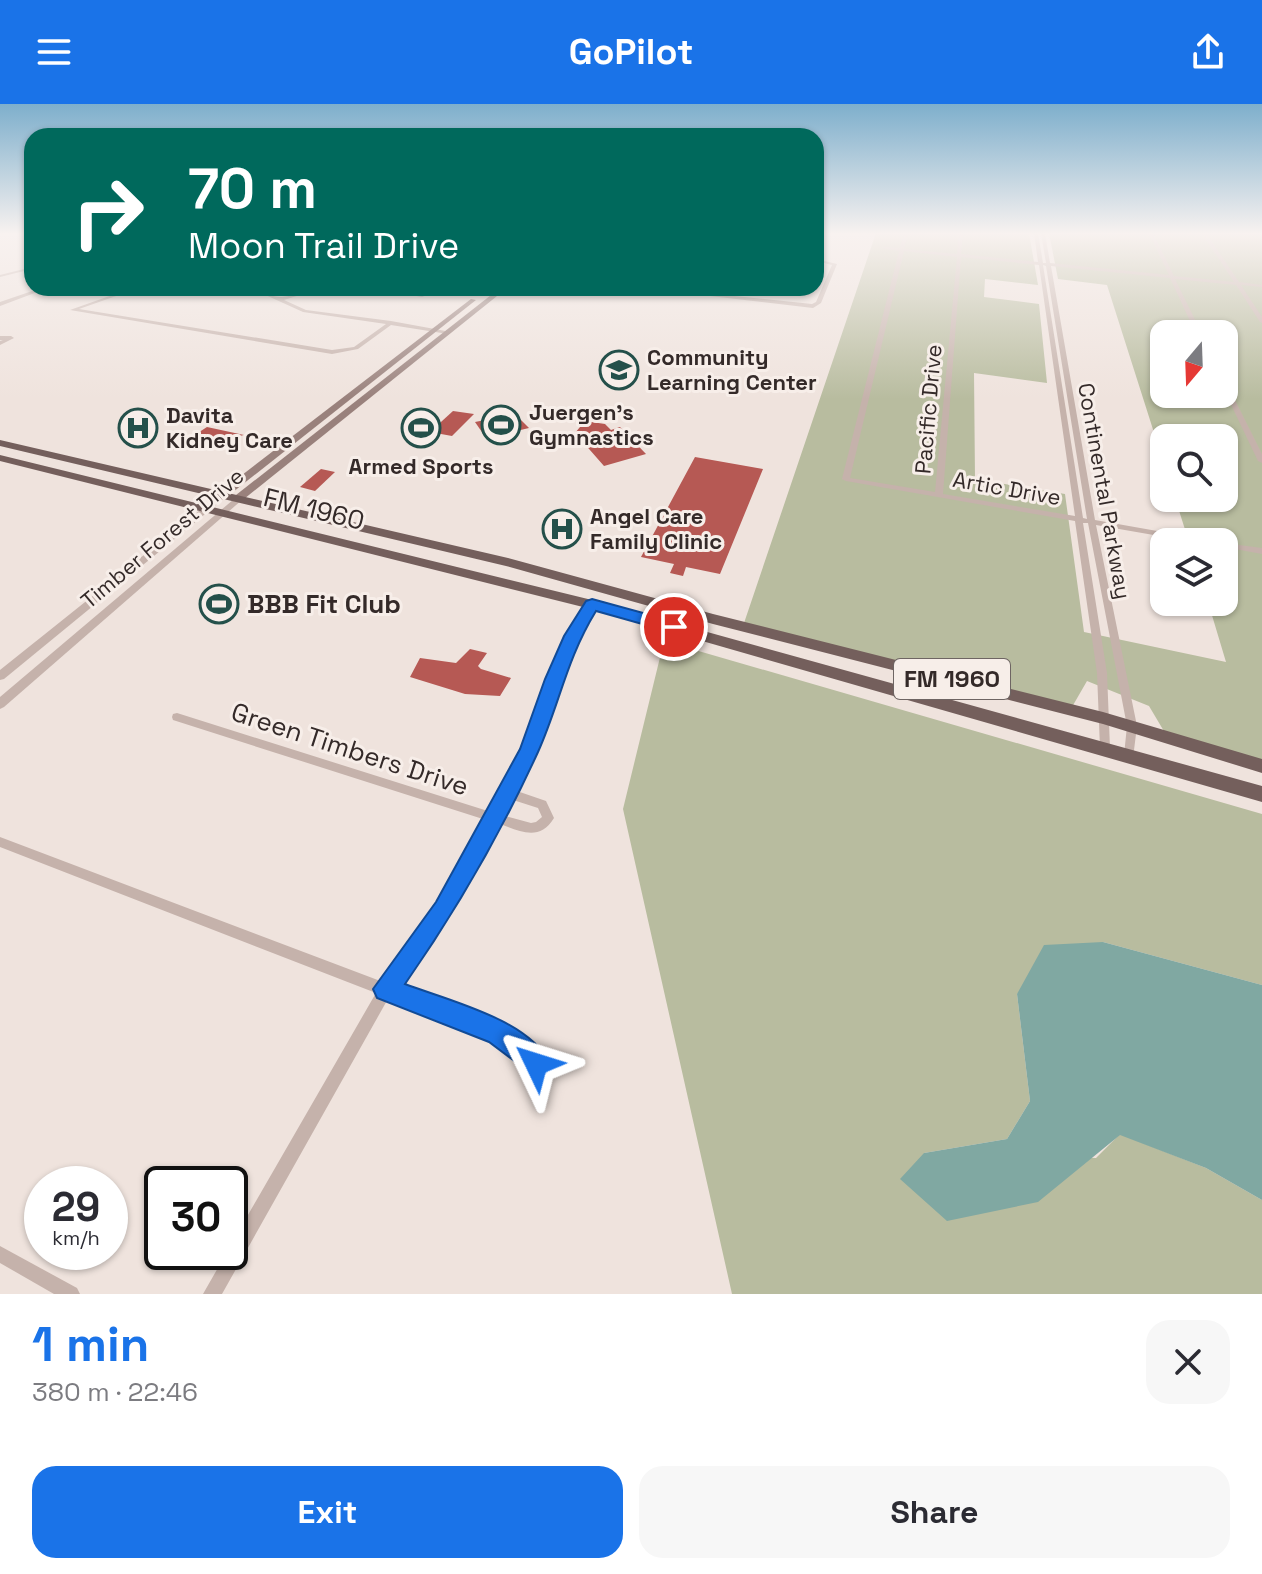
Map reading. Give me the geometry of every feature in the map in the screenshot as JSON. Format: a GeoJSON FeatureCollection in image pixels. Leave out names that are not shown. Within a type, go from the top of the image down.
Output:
{"type":"FeatureCollection","features":[{"type":"Feature","properties":{"kind":"main road","name":"Timber Forest Drive"},"geometry":{"type":"LineString","coordinates":[[224,494],[479,296]]}},
{"type":"Feature","properties":{"kind":"main road","name":"Timber Forest Drive"},"geometry":{"type":"LineString","coordinates":[[240,497],[494,296]]}},
{"type":"Feature","properties":{"kind":"main road"},"geometry":{"type":"LineString","coordinates":[[361,387],[377,389]]}},
{"type":"Feature","properties":{"kind":"main road"},"geometry":{"type":"LineString","coordinates":[[318,420],[335,423]]}},
{"type":"Feature","properties":{"kind":"main road","name":"FM 1960"},"geometry":{"type":"LineString","coordinates":[[0,443],[508,562],[653,603],[1103,718],[1262,766]]}},
{"type":"Feature","properties":{"kind":"main road","name":"FM 1960"},"geometry":{"type":"LineString","coordinates":[[0,458],[592,605],[1262,794]]}},
{"type":"Feature","properties":{"kind":"main road"},"geometry":{"type":"LineString","coordinates":[[536,592],[612,589]]}},
{"type":"Feature","properties":{"kind":"main road"},"geometry":{"type":"LineString","coordinates":[[592,605],[604,599],[634,605],[653,603]]}},
{"type":"Feature","properties":{"kind":"street","name":"Artic Drive"},"geometry":{"type":"LineString","coordinates":[[892,289],[846,479],[1150,532]]}},
{"type":"Feature","properties":{"kind":"street","name":"Pacific Drive"},"geometry":{"type":"LineString","coordinates":[[939,494],[956,289]]}},
{"type":"Feature","properties":{"kind":"street","name":"Continental Parkway"},"geometry":{"type":"LineString","coordinates":[[1047,289],[1076,519],[1102,673],[1105,748]]}},
{"type":"Feature","properties":{"kind":"street","name":"Continental Parkway"},"geometry":{"type":"LineString","coordinates":[[1048,289],[1132,726],[1129,755]]}},
{"type":"Feature","properties":{"kind":"street"},"geometry":{"type":"LineString","coordinates":[[1177,289],[1192,320]]}},
{"type":"Feature","properties":{"kind":"street"},"geometry":{"type":"LineString","coordinates":[[1240,289],[1262,321]]}},
{"type":"Feature","properties":{"kind":"street"},"geometry":{"type":"LineString","coordinates":[[0,304],[24,296]]}},
{"type":"Feature","properties":{"kind":"street"},"geometry":{"type":"LineString","coordinates":[[111,296],[73,310],[332,352],[356,348],[391,323]]}},
{"type":"Feature","properties":{"kind":"street"},"geometry":{"type":"LineString","coordinates":[[269,296],[305,311],[448,332]]}},
{"type":"Feature","properties":{"kind":"street"},"geometry":{"type":"LineString","coordinates":[[278,300],[292,296]]}},
{"type":"Feature","properties":{"kind":"street"},"geometry":{"type":"LineString","coordinates":[[719,296],[813,306],[821,296]]}},
{"type":"Feature","properties":{"kind":"street"},"geometry":{"type":"LineString","coordinates":[[1236,408],[1262,461]]}},
{"type":"Feature","properties":{"kind":"street","name":"Timber Forest Drive"},"geometry":{"type":"LineString","coordinates":[[0,676],[5,665],[224,494]]}},
{"type":"Feature","properties":{"kind":"street","name":"Timber Forest Drive"},"geometry":{"type":"LineString","coordinates":[[0,704],[240,497]]}},
{"type":"Feature","properties":{"kind":"street"},"geometry":{"type":"LineString","coordinates":[[1238,547],[1262,551]]}},
{"type":"Feature","properties":{"kind":"street"},"geometry":{"type":"LineString","coordinates":[[212,1294],[386,989],[444,910],[530,750],[565,652],[592,605]]}},
{"type":"Feature","properties":{"kind":"street"},"geometry":{"type":"LineString","coordinates":[[78,610],[99,617]]}},
{"type":"Feature","properties":{"kind":"street","name":"Green Timbers Drive"},"geometry":{"type":"LineString","coordinates":[[177,717],[535,829],[548,818],[542,804],[507,793]]}},
{"type":"Feature","properties":{"kind":"street"},"geometry":{"type":"LineString","coordinates":[[0,842],[497,1032],[520,1046],[536,1064]]}},
{"type":"Feature","properties":{"kind":"street"},"geometry":{"type":"LineString","coordinates":[[0,1254],[63,1292]]}},
{"type":"Feature","properties":{"kind":"green space"},"geometry":{"type":"Polygon","coordinates":[[[857,289],[984,289],[984,297],[1039,304],[1047,383],[974,373],[975,479],[1065,494],[1084,632],[1226,662],[1212,616],[1238,616],[1238,528],[1185,528],[1179,512],[1238,512],[1238,424],[1151,424],[1108,289],[1262,289],[1262,762],[1168,738],[1149,706],[1087,681],[1072,707],[743,626],[857,289]]]}},
{"type":"Feature","properties":{"kind":"green space"},"geometry":{"type":"Polygon","coordinates":[[[664,641],[1262,814],[1262,985],[1103,942],[1017,994],[1030,1101],[1007,1139],[924,1153],[1096,1158],[1120,1134],[1206,1168],[1262,1200],[1262,1294],[732,1294],[623,809],[664,641]]]}},
{"type":"Feature","properties":{"kind":"water"},"geometry":{"type":"Polygon","coordinates":[[[1103,942],[1262,985],[1262,1200],[1206,1168],[1120,1135],[1038,1202],[947,1221],[900,1179],[924,1153],[1007,1139],[1030,1101],[1017,994],[1044,945],[1103,942]]]}},
{"type":"Feature","properties":{"kind":"building"},"geometry":{"type":"Polygon","coordinates":[[[453,411],[474,414],[452,436],[430,432],[453,411]]]}},
{"type":"Feature","properties":{"kind":"building","name":"Juergen's Gymnastics"},"geometry":{"type":"Polygon","coordinates":[[[515,414],[529,428],[486,438],[475,422],[515,414]]]}},
{"type":"Feature","properties":{"kind":"building"},"geometry":{"type":"Polygon","coordinates":[[[585,421],[605,424],[611,430],[620,427],[646,454],[604,466],[575,433],[585,421]]]}},
{"type":"Feature","properties":{"kind":"building"},"geometry":{"type":"Polygon","coordinates":[[[207,427],[244,435],[173,450],[173,449],[207,427]]]}},
{"type":"Feature","properties":{"kind":"building"},"geometry":{"type":"Polygon","coordinates":[[[695,457],[763,469],[720,574],[686,567],[683,576],[670,573],[674,564],[641,557],[695,457]]]}},
{"type":"Feature","properties":{"kind":"building"},"geometry":{"type":"Polygon","coordinates":[[[321,469],[335,472],[315,491],[300,487],[321,469]]]}},
{"type":"Feature","properties":{"kind":"building"},"geometry":{"type":"Polygon","coordinates":[[[470,649],[487,653],[478,666],[481,669],[511,678],[500,696],[465,694],[410,677],[420,658],[456,663],[470,649]]]}},
{"type":"Feature","properties":{"kind":"place","name":"Community Learning Center"},"geometry":{"type":"Point","coordinates":[619,370]}},
{"type":"Feature","properties":{"kind":"place","name":"Juergen's Gymnastics"},"geometry":{"type":"Point","coordinates":[501,425]}},
{"type":"Feature","properties":{"kind":"place","name":"Davita Kidney Care"},"geometry":{"type":"Point","coordinates":[138,428]}},
{"type":"Feature","properties":{"kind":"place","name":"Armed Sports"},"geometry":{"type":"Point","coordinates":[421,428]}},
{"type":"Feature","properties":{"kind":"place","name":"Angel Care Family Clinic"},"geometry":{"type":"Point","coordinates":[562,529]}},
{"type":"Feature","properties":{"kind":"place","name":"BBB Fit Club"},"geometry":{"type":"Point","coordinates":[219,604]}},
{"type":"Feature","properties":{"kind":"route"},"geometry":{"type":"LineString","coordinates":[[536,1064],[520,1046],[497,1032],[386,989],[444,910],[507,793],[530,750],[553,679],[572,636],[592,605],[674,627]]}}]}
